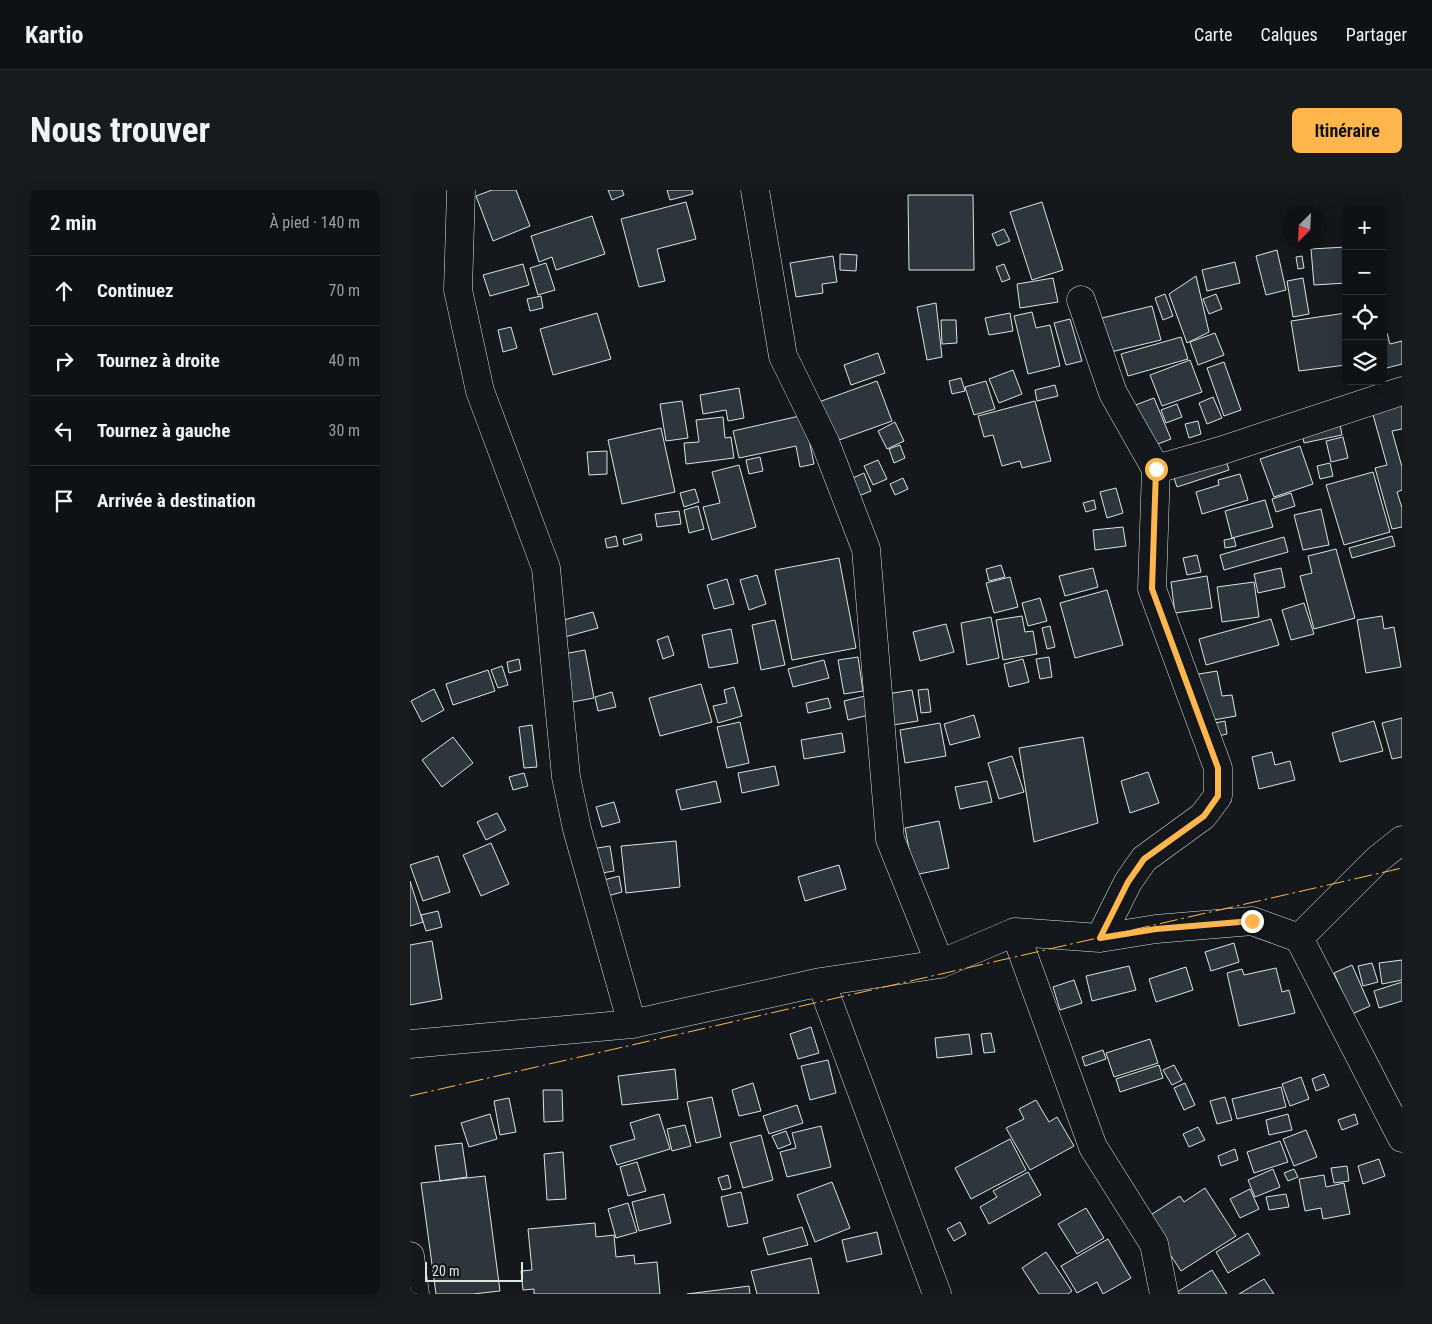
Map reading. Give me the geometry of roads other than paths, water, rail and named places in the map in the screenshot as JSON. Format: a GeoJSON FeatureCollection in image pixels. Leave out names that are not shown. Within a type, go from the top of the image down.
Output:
{"type":"FeatureCollection","features":[{"type":"Feature","properties":{"kind":"street"},"geometry":{"type":"LineString","coordinates":[[460,190],[458,290],[480,391],[546,568],[566,777],[578,829],[632,1024]]}},
{"type":"Feature","properties":{"kind":"street"},"geometry":{"type":"LineString","coordinates":[[755,190],[783,356],[825,442],[866,549],[890,839],[940,964]]}},
{"type":"Feature","properties":{"kind":"street"},"geometry":{"type":"LineString","coordinates":[[1081,300],[1112,393],[1156,469],[1152,589],[1218,768],[1218,796],[1204,816],[1144,859],[1128,882],[1100,938]]}},
{"type":"Feature","properties":{"kind":"street"},"geometry":{"type":"LineString","coordinates":[[1156,469],[1220,451],[1402,391]]}},
{"type":"Feature","properties":{"kind":"street"},"geometry":{"type":"LineString","coordinates":[[1299,938],[1378,859],[1402,840]]}},
{"type":"Feature","properties":{"kind":"street"},"geometry":{"type":"LineString","coordinates":[[410,1044],[632,1024],[821,982],[940,964],[1015,932],[1100,938],[1156,929],[1252,921],[1299,938],[1402,1138]]}},
{"type":"Feature","properties":{"kind":"street"},"geometry":{"type":"LineString","coordinates":[[1015,932],[1093,1146],[1154,1244],[1164,1294]]}},
{"type":"Feature","properties":{"kind":"street"},"geometry":{"type":"LineString","coordinates":[[821,982],[937,1294]]}},
{"type":"Feature","properties":{"kind":"street"},"geometry":{"type":"LineString","coordinates":[[410,1256],[415,1294]]}}]}
